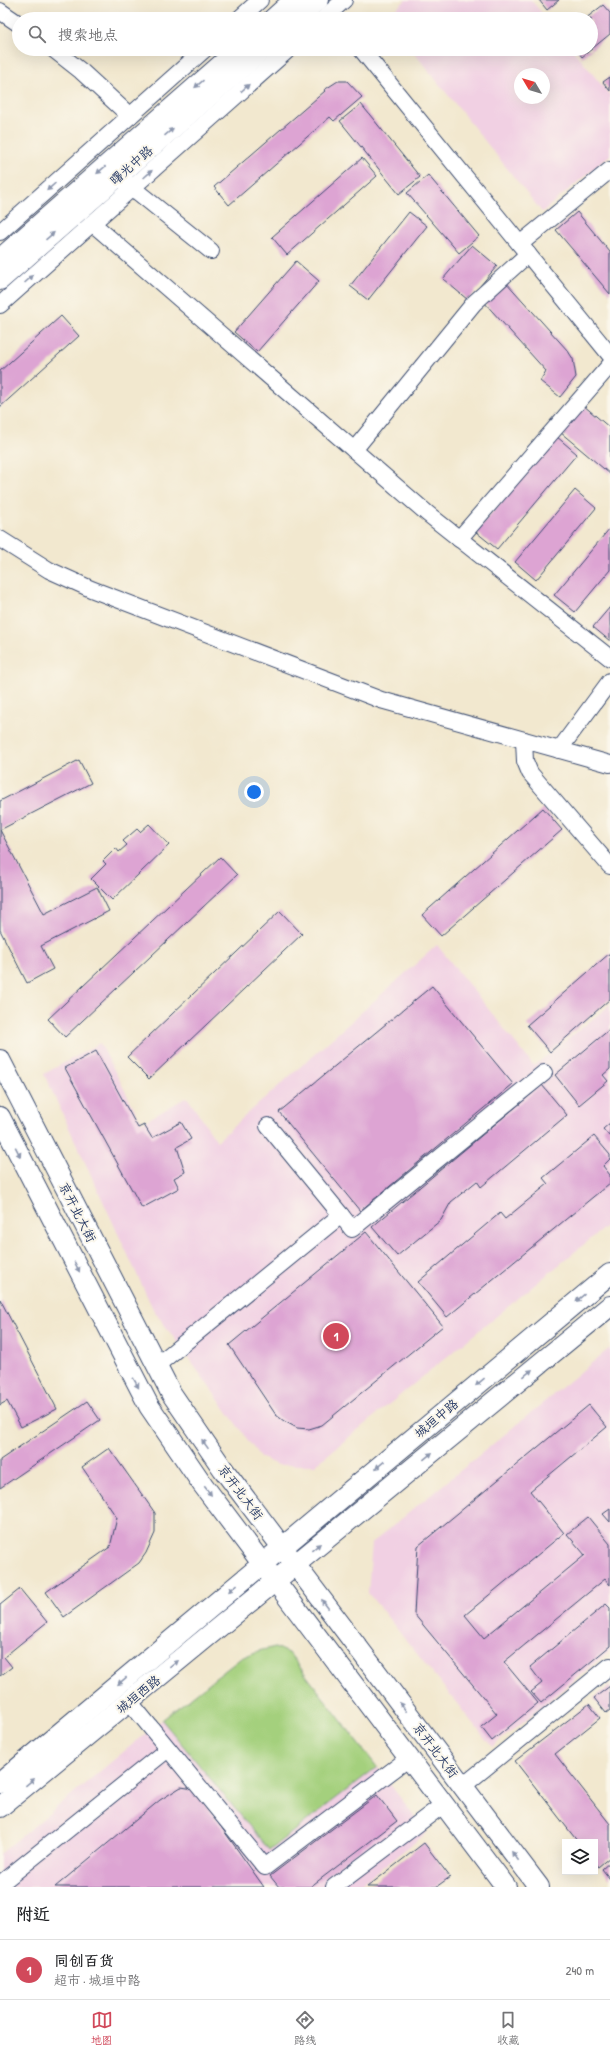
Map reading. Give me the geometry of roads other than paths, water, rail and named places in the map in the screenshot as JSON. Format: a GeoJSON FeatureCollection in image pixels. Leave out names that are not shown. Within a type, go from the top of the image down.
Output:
{"type":"FeatureCollection","features":[{"type":"Feature","properties":{"kind":"main road"},"geometry":{"type":"LineString","coordinates":[[281,12],[294,0]]}},
{"type":"Feature","properties":{"kind":"main road","name":"曙光中路"},"geometry":{"type":"LineString","coordinates":[[0,259],[231,56]]}},
{"type":"Feature","properties":{"kind":"main road","name":"曙光中路"},"geometry":{"type":"LineString","coordinates":[[0,280],[126,182],[256,56]]}},
{"type":"Feature","properties":{"kind":"main road","name":"京开北大街"},"geometry":{"type":"LineString","coordinates":[[0,1060],[171,1393],[199,1435],[282,1547],[539,1887]]}},
{"type":"Feature","properties":{"kind":"main road","name":"京开北大街"},"geometry":{"type":"LineString","coordinates":[[0,1117],[149,1406],[198,1479],[506,1887]]}},
{"type":"Feature","properties":{"kind":"main road","name":"城垣中路"},"geometry":{"type":"LineString","coordinates":[[262,1564],[610,1274]]}},
{"type":"Feature","properties":{"kind":"main road","name":"城垣中路"},"geometry":{"type":"LineString","coordinates":[[276,1581],[610,1306]]}},
{"type":"Feature","properties":{"kind":"main road","name":"城垣西路"},"geometry":{"type":"LineString","coordinates":[[0,1783],[262,1564]]}},
{"type":"Feature","properties":{"kind":"main road","name":"城垣西路"},"geometry":{"type":"LineString","coordinates":[[0,1807],[276,1581]]}},
{"type":"Feature","properties":{"kind":"street"},"geometry":{"type":"LineString","coordinates":[[247,12],[260,0]]}},
{"type":"Feature","properties":{"kind":"street"},"geometry":{"type":"LineString","coordinates":[[326,10],[344,0]]}},
{"type":"Feature","properties":{"kind":"street"},"geometry":{"type":"LineString","coordinates":[[0,11],[12,19]]}},
{"type":"Feature","properties":{"kind":"street"},"geometry":{"type":"LineString","coordinates":[[62,56],[81,71],[130,116]]}},
{"type":"Feature","properties":{"kind":"street"},"geometry":{"type":"LineString","coordinates":[[0,232],[197,56]]}},
{"type":"Feature","properties":{"kind":"street"},"geometry":{"type":"LineString","coordinates":[[0,305],[92,223],[126,182],[280,56]]}},
{"type":"Feature","properties":{"kind":"street"},"geometry":{"type":"LineString","coordinates":[[367,56],[610,355]]}},
{"type":"Feature","properties":{"kind":"street"},"geometry":{"type":"LineString","coordinates":[[354,450],[474,303],[524,249],[610,170]]}},
{"type":"Feature","properties":{"kind":"street"},"geometry":{"type":"LineString","coordinates":[[126,182],[211,251]]}},
{"type":"Feature","properties":{"kind":"street"},"geometry":{"type":"LineString","coordinates":[[92,223],[459,539],[610,658]]}},
{"type":"Feature","properties":{"kind":"street"},"geometry":{"type":"LineString","coordinates":[[459,539],[610,365]]}},
{"type":"Feature","properties":{"kind":"street"},"geometry":{"type":"LineString","coordinates":[[0,538],[49,570],[91,589],[381,700],[610,764]]}},
{"type":"Feature","properties":{"kind":"street"},"geometry":{"type":"LineString","coordinates":[[559,750],[610,680]]}},
{"type":"Feature","properties":{"kind":"street"},"geometry":{"type":"LineString","coordinates":[[524,740],[525,761],[530,773],[610,866]]}},
{"type":"Feature","properties":{"kind":"street"},"geometry":{"type":"LineString","coordinates":[[268,1126],[352,1229],[544,1072]]}},
{"type":"Feature","properties":{"kind":"street"},"geometry":{"type":"LineString","coordinates":[[156,1366],[340,1215]]}},
{"type":"Feature","properties":{"kind":"street"},"geometry":{"type":"LineString","coordinates":[[463,1786],[610,1666]]}},
{"type":"Feature","properties":{"kind":"street"},"geometry":{"type":"LineString","coordinates":[[129,1701],[265,1868],[409,1758]]}},
{"type":"Feature","properties":{"kind":"street"},"geometry":{"type":"LineString","coordinates":[[3,1887],[0,1884],[168,1749]]}},
{"type":"Feature","properties":{"kind":"street"},"geometry":{"type":"LineString","coordinates":[[334,1887],[444,1804]]}},
{"type":"Feature","properties":{"kind":"place","name":"同创百货"},"geometry":{"type":"Point","coordinates":[336,1336]}}]}
